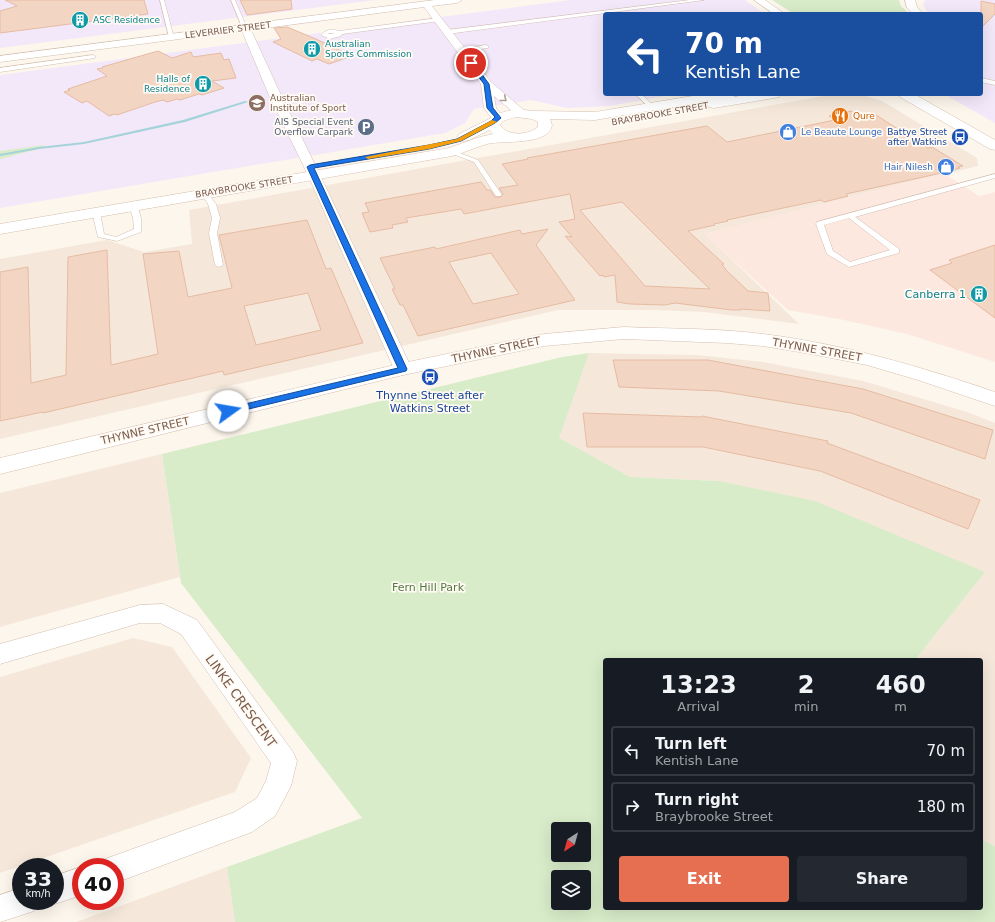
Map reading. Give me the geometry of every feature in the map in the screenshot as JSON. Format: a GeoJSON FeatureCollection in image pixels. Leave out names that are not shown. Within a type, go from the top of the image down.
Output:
{"type":"FeatureCollection","features":[{"type":"Feature","properties":{"kind":"street","name":"LEVERRIER STREET"},"geometry":{"type":"LineString","coordinates":[[0,59],[457,0]]}},
{"type":"Feature","properties":{"kind":"street"},"geometry":{"type":"LineString","coordinates":[[759,0],[777,12]]}},
{"type":"Feature","properties":{"kind":"street"},"geometry":{"type":"LineString","coordinates":[[910,0],[912,8],[916,12]]}},
{"type":"Feature","properties":{"kind":"street"},"geometry":{"type":"LineString","coordinates":[[426,4],[487,84],[528,114],[542,119],[546,125],[545,128]]}},
{"type":"Feature","properties":{"kind":"street"},"geometry":{"type":"LineString","coordinates":[[245,27],[274,93],[312,171],[403,369]]}},
{"type":"Feature","properties":{"kind":"street"},"geometry":{"type":"LineString","coordinates":[[487,84],[490,108],[496,120],[493,125],[496,130],[510,136]]}},
{"type":"Feature","properties":{"kind":"street","name":"BRAYBROOKE STREET"},"geometry":{"type":"LineString","coordinates":[[0,220],[312,171],[452,152],[485,140],[510,136],[523,137],[535,135],[545,128],[566,124],[594,125],[652,107],[699,96]]}},
{"type":"Feature","properties":{"kind":"street","name":"BRAYBROOKE STREET"},"geometry":{"type":"LineString","coordinates":[[0,229],[205,193],[429,147],[458,140],[508,114],[624,116],[760,96]]}},
{"type":"Feature","properties":{"kind":"street"},"geometry":{"type":"LineString","coordinates":[[908,96],[995,146]]}},
{"type":"Feature","properties":{"kind":"street","name":"THYNNE STREET"},"geometry":{"type":"LineString","coordinates":[[0,466],[403,369],[544,340],[624,333],[764,340],[868,359],[925,375],[995,399]]}},
{"type":"Feature","properties":{"kind":"street","name":"LINKE CRESCENT"},"geometry":{"type":"LineString","coordinates":[[0,654],[140,614],[163,613],[189,628],[284,761],[278,786],[266,806],[243,823],[124,865]]}},
{"type":"Feature","properties":{"kind":"street"},"geometry":{"type":"LineString","coordinates":[[0,909],[12,905]]}},
{"type":"Feature","properties":{"kind":"lane"},"geometry":{"type":"LineString","coordinates":[[162,0],[172,37]]}},
{"type":"Feature","properties":{"kind":"lane"},"geometry":{"type":"LineString","coordinates":[[233,0],[245,27]]}},
{"type":"Feature","properties":{"kind":"lane"},"geometry":{"type":"LineString","coordinates":[[606,12],[702,0]]}},
{"type":"Feature","properties":{"kind":"lane"},"geometry":{"type":"LineString","coordinates":[[447,32],[603,12]]}},
{"type":"Feature","properties":{"kind":"lane"},"geometry":{"type":"LineString","coordinates":[[339,33],[438,20]]}},
{"type":"Feature","properties":{"kind":"lane"},"geometry":{"type":"LineString","coordinates":[[460,50],[486,47]]}},
{"type":"Feature","properties":{"kind":"lane"},"geometry":{"type":"LineString","coordinates":[[0,70],[93,56]]}},
{"type":"Feature","properties":{"kind":"lane"},"geometry":{"type":"LineString","coordinates":[[983,80],[995,83]]}},
{"type":"Feature","properties":{"kind":"lane"},"geometry":{"type":"LineString","coordinates":[[640,96],[652,107]]}},
{"type":"Feature","properties":{"kind":"lane"},"geometry":{"type":"LineString","coordinates":[[452,152],[476,161],[498,195]]}},
{"type":"Feature","properties":{"kind":"lane"},"geometry":{"type":"LineString","coordinates":[[850,216],[896,251],[848,265],[830,252],[820,224],[995,176]]}},
{"type":"Feature","properties":{"kind":"lane"},"geometry":{"type":"LineString","coordinates":[[205,193],[212,204],[216,218],[213,233],[219,265]]}},
{"type":"Feature","properties":{"kind":"lane"},"geometry":{"type":"LineString","coordinates":[[96,212],[101,235],[117,240],[138,230],[137,218],[133,205]]}},
{"type":"Feature","properties":{"kind":"shaded area"},"geometry":{"type":"Polygon","coordinates":[[[0,0],[375,0],[0,48],[0,0]]]}},
{"type":"Feature","properties":{"kind":"shaded area","name":"Australian Institute of Sport"},"geometry":{"type":"Polygon","coordinates":[[[570,0],[745,0],[762,12],[603,12],[603,96],[665,96],[609,106],[567,108],[531,100],[474,109],[465,123],[445,133],[0,208],[0,75],[570,0]]]}},
{"type":"Feature","properties":{"kind":"shaded area"},"geometry":{"type":"Polygon","coordinates":[[[925,0],[995,0],[995,123],[948,96],[983,96],[983,12],[928,12],[923,5],[925,0]]]}},
{"type":"Feature","properties":{"kind":"shaded area"},"geometry":{"type":"Polygon","coordinates":[[[824,96],[866,96],[882,101],[977,158],[978,166],[705,234],[799,324],[704,312],[655,310],[558,310],[0,439],[0,259],[107,240],[144,252],[192,244],[189,210],[824,96]]]}},
{"type":"Feature","properties":{"kind":"shaded area"},"geometry":{"type":"Polygon","coordinates":[[[943,173],[979,196],[995,192],[995,362],[907,334],[844,320],[788,310],[704,234],[943,173]]]}},
{"type":"Feature","properties":{"kind":"shaded area"},"geometry":{"type":"Polygon","coordinates":[[[589,353],[697,355],[763,362],[863,381],[967,412],[995,423],[995,846],[983,840],[983,658],[917,658],[984,572],[719,481],[630,477],[558,438],[589,353]]]}},
{"type":"Feature","properties":{"kind":"shaded area"},"geometry":{"type":"Polygon","coordinates":[[[162,454],[180,577],[0,627],[0,493],[162,454]]]}},
{"type":"Feature","properties":{"kind":"shaded area"},"geometry":{"type":"Polygon","coordinates":[[[133,638],[172,647],[251,758],[235,792],[44,858],[12,858],[12,869],[0,873],[0,677],[133,638]]]}},
{"type":"Feature","properties":{"kind":"shaded area"},"geometry":{"type":"Polygon","coordinates":[[[227,867],[235,922],[76,922],[109,910],[124,910],[124,905],[227,867]]]}},
{"type":"Feature","properties":{"kind":"green space"},"geometry":{"type":"Polygon","coordinates":[[[772,0],[899,0],[901,6],[907,12],[791,12],[772,0]]]}},
{"type":"Feature","properties":{"kind":"green space"},"geometry":{"type":"Polygon","coordinates":[[[44,145],[46,147],[0,159],[0,151],[44,145]]]}},
{"type":"Feature","properties":{"kind":"green space","name":"Fern Hill Park"},"geometry":{"type":"Polygon","coordinates":[[[589,353],[559,438],[630,477],[719,481],[815,501],[985,572],[917,658],[603,658],[603,910],[983,910],[983,840],[995,846],[995,922],[235,922],[227,867],[362,818],[181,583],[162,454],[562,357],[589,353]]]}},
{"type":"Feature","properties":{"kind":"building"},"geometry":{"type":"Polygon","coordinates":[[[5,0],[144,0],[148,14],[0,33],[0,11],[17,6],[5,0]]]}},
{"type":"Feature","properties":{"kind":"building"},"geometry":{"type":"Polygon","coordinates":[[[240,0],[291,0],[292,9],[247,15],[240,0]]]}},
{"type":"Feature","properties":{"kind":"building"},"geometry":{"type":"Polygon","coordinates":[[[981,1],[995,4],[995,14],[983,26],[983,12],[981,12],[981,1]]]}},
{"type":"Feature","properties":{"kind":"building","name":"Australian Sports Commission"},"geometry":{"type":"Polygon","coordinates":[[[287,27],[352,56],[329,64],[317,59],[312,61],[273,42],[281,39],[274,28],[287,27]]]}},
{"type":"Feature","properties":{"kind":"building","name":"Halls of Residence"},"geometry":{"type":"Polygon","coordinates":[[[158,51],[172,58],[191,52],[193,57],[221,53],[224,60],[229,59],[236,78],[212,81],[224,88],[202,95],[199,94],[180,100],[177,99],[167,102],[163,100],[117,115],[115,114],[109,116],[87,101],[82,103],[64,92],[70,90],[68,89],[107,76],[97,69],[158,51]]]}},
{"type":"Feature","properties":{"kind":"building"},"geometry":{"type":"Polygon","coordinates":[[[851,111],[858,115],[873,113],[921,144],[928,148],[932,147],[963,166],[937,174],[846,194],[848,196],[824,202],[821,200],[727,220],[728,221],[714,224],[715,225],[688,231],[724,264],[722,265],[725,269],[748,291],[768,293],[770,311],[740,309],[741,310],[732,310],[675,303],[665,305],[617,302],[615,275],[604,277],[603,275],[600,276],[565,236],[572,237],[559,222],[575,219],[570,194],[464,214],[461,209],[406,218],[408,222],[392,225],[393,228],[370,232],[362,213],[369,212],[365,203],[481,182],[495,197],[501,197],[503,194],[499,188],[518,185],[502,164],[528,159],[527,158],[707,126],[727,142],[835,120],[829,116],[851,111]],[[622,202],[580,210],[645,286],[710,289],[622,202]]]}},
{"type":"Feature","properties":{"kind":"building"},"geometry":{"type":"Polygon","coordinates":[[[307,220],[326,269],[331,268],[363,343],[224,375],[223,371],[43,413],[0,421],[0,272],[28,267],[31,383],[66,375],[68,257],[107,250],[111,365],[158,354],[143,254],[179,251],[188,297],[232,288],[219,235],[307,220]],[[308,293],[244,306],[256,345],[321,330],[308,293]]]}},
{"type":"Feature","properties":{"kind":"building"},"geometry":{"type":"Polygon","coordinates":[[[548,229],[536,245],[575,300],[418,336],[403,305],[400,305],[392,289],[395,289],[380,258],[435,247],[436,249],[520,230],[522,234],[548,229]],[[491,253],[449,262],[473,304],[519,294],[491,253]]]}},
{"type":"Feature","properties":{"kind":"building","name":"Canberra 1"},"geometry":{"type":"Polygon","coordinates":[[[995,245],[995,318],[930,270],[952,263],[949,260],[995,245]]]}},
{"type":"Feature","properties":{"kind":"building"},"geometry":{"type":"Polygon","coordinates":[[[613,360],[708,360],[863,389],[993,430],[985,459],[851,413],[719,391],[619,387],[613,360]]]}},
{"type":"Feature","properties":{"kind":"building"},"geometry":{"type":"Polygon","coordinates":[[[583,413],[702,416],[828,441],[827,443],[980,500],[968,529],[820,471],[703,447],[587,447],[583,413]]]}},
{"type":"Feature","properties":{"kind":"waterway"},"geometry":{"type":"LineString","coordinates":[[0,155],[39,148],[84,143],[184,121],[246,102]]}},
{"type":"Feature","properties":{"kind":"slow traffic"},"geometry":{"type":"LineString","coordinates":[[368,157],[429,147],[458,140],[494,122]]}},
{"type":"Feature","properties":{"kind":"place","name":"ASC Residence"},"geometry":{"type":"Point","coordinates":[80,20]}},
{"type":"Feature","properties":{"kind":"place","name":"Australian Sports Commission"},"geometry":{"type":"Point","coordinates":[312,49]}},
{"type":"Feature","properties":{"kind":"place","name":"Halls of Residence"},"geometry":{"type":"Point","coordinates":[203,84]}},
{"type":"Feature","properties":{"kind":"place","name":"Australian Institute of Sport"},"geometry":{"type":"Point","coordinates":[257,103]}},
{"type":"Feature","properties":{"kind":"place","name":"Qure"},"geometry":{"type":"Point","coordinates":[840,116]}},
{"type":"Feature","properties":{"kind":"place","name":"AIS Special Event Overflow Carpark"},"geometry":{"type":"Point","coordinates":[366,127]}},
{"type":"Feature","properties":{"kind":"place","name":"Le Beaute Lounge"},"geometry":{"type":"Point","coordinates":[788,132]}},
{"type":"Feature","properties":{"kind":"place","name":"Battye Street after Watkins"},"geometry":{"type":"Point","coordinates":[960,137]}},
{"type":"Feature","properties":{"kind":"place","name":"Hair Nilesh"},"geometry":{"type":"Point","coordinates":[946,167]}},
{"type":"Feature","properties":{"kind":"place","name":"Canberra 1"},"geometry":{"type":"Point","coordinates":[979,294]}},
{"type":"Feature","properties":{"kind":"place","name":"Thynne Street after Watkins Street"},"geometry":{"type":"Point","coordinates":[430,377]}},
{"type":"Feature","properties":{"kind":"route"},"geometry":{"type":"LineString","coordinates":[[228,411],[403,369],[310,167],[429,147],[458,140],[493,122],[498,118],[490,108],[487,84],[471,63]]}}]}
